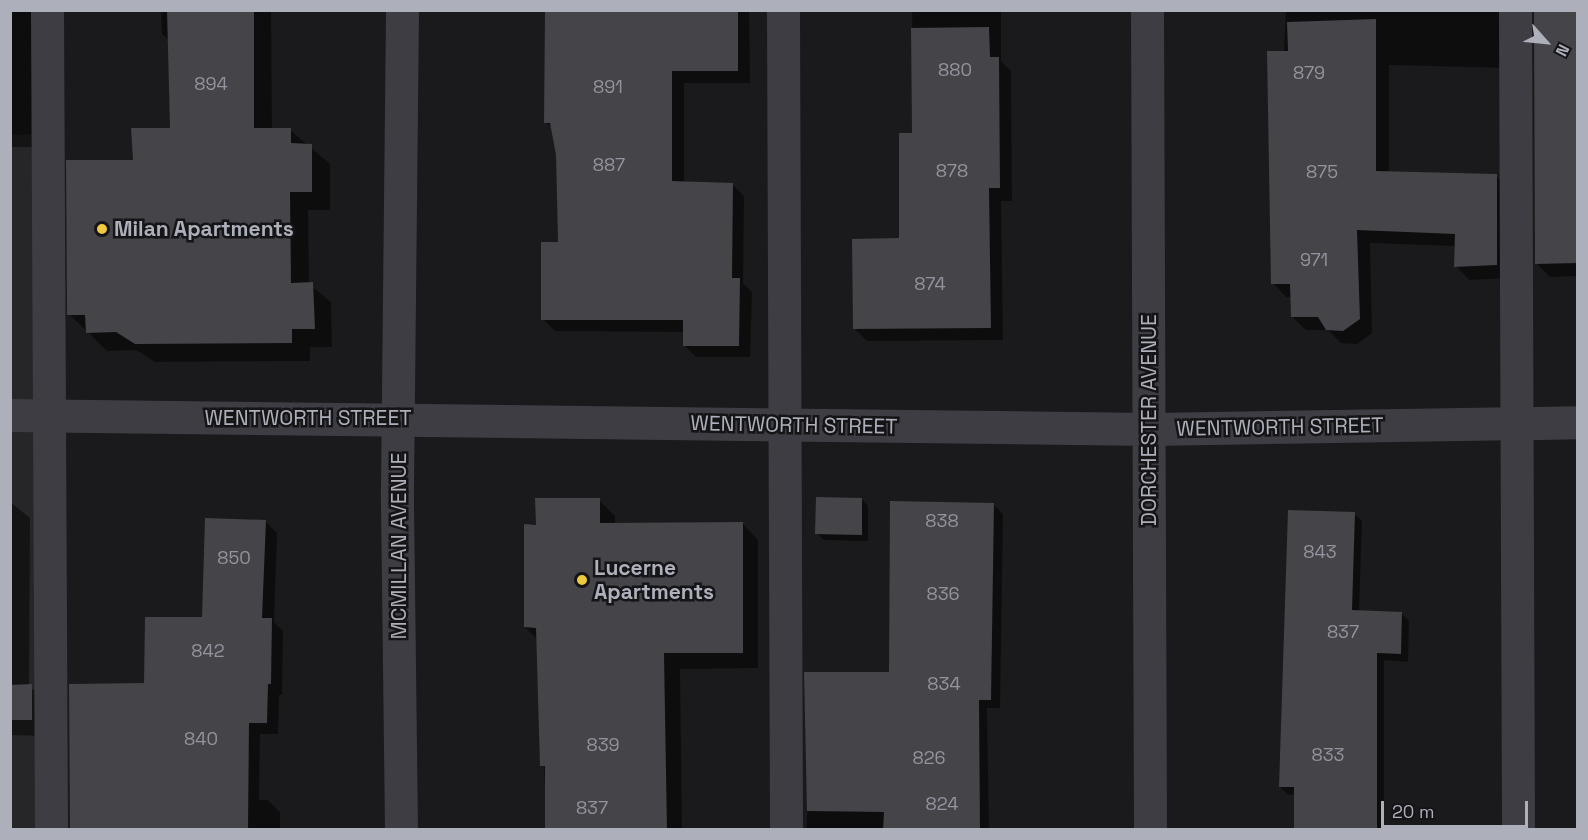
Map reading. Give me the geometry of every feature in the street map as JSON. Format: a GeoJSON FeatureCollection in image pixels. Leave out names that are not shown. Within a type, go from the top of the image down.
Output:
{"type":"FeatureCollection","features":[{"type":"Feature","properties":{"kind":"street"},"geometry":{"type":"LineString","coordinates":[[47,10],[51,414],[51,830]]}},
{"type":"Feature","properties":{"kind":"street","name":"MCMILLAN AVENUE"},"geometry":{"type":"LineString","coordinates":[[401,830],[397,488],[400,418],[402,10]]}},
{"type":"Feature","properties":{"kind":"street"},"geometry":{"type":"LineString","coordinates":[[783,10],[786,830]]}},
{"type":"Feature","properties":{"kind":"street","name":"DORCHESTER AVENUE"},"geometry":{"type":"LineString","coordinates":[[1147,10],[1150,830]]}},
{"type":"Feature","properties":{"kind":"street"},"geometry":{"type":"LineString","coordinates":[[1515,10],[1518,830]]}},
{"type":"Feature","properties":{"kind":"street","name":"WENTWORTH STREET"},"geometry":{"type":"LineString","coordinates":[[10,415],[51,414],[360,422],[400,418],[1150,429],[1578,422]]}},
{"type":"Feature","properties":{"kind":"shaded area"},"geometry":{"type":"Polygon","coordinates":[[[48,134],[51,829],[11,829],[10,135],[48,134]]]}},
{"type":"Feature","properties":{"kind":"building","name":"Milan Apartments"},"geometry":{"type":"Polygon","coordinates":[[[167,10],[254,10],[254,128],[291,128],[291,143],[312,144],[312,192],[290,192],[291,283],[313,282],[315,329],[292,329],[292,343],[135,344],[116,332],[86,333],[85,315],[67,315],[66,160],[133,160],[131,128],[170,128],[167,10]]]}},
{"type":"Feature","properties":{"kind":"building"},"geometry":{"type":"Polygon","coordinates":[[[545,10],[738,10],[738,71],[672,71],[672,181],[733,183],[732,278],[740,278],[739,346],[683,346],[683,320],[541,320],[541,242],[558,242],[556,155],[550,123],[544,123],[545,10]]]}},
{"type":"Feature","properties":{"kind":"building"},"geometry":{"type":"Polygon","coordinates":[[[1534,10],[1576,10],[1578,263],[1535,264],[1534,10]]]}},
{"type":"Feature","properties":{"kind":"building"},"geometry":{"type":"Polygon","coordinates":[[[1376,19],[1376,171],[1497,174],[1497,265],[1454,267],[1455,234],[1357,230],[1360,319],[1343,331],[1326,330],[1318,317],[1291,317],[1290,284],[1271,284],[1267,51],[1288,51],[1287,22],[1376,19]]]}},
{"type":"Feature","properties":{"kind":"building"},"geometry":{"type":"Polygon","coordinates":[[[989,27],[990,57],[999,57],[1000,188],[989,188],[991,328],[853,329],[852,239],[899,238],[899,133],[912,133],[911,28],[989,27]]]}},
{"type":"Feature","properties":{"kind":"building"},"geometry":{"type":"Polygon","coordinates":[[[816,497],[862,498],[862,535],[815,534],[816,497]]]}},
{"type":"Feature","properties":{"kind":"building"},"geometry":{"type":"Polygon","coordinates":[[[535,498],[600,498],[600,523],[743,522],[743,653],[664,653],[667,830],[545,830],[545,766],[540,766],[536,628],[524,627],[524,524],[536,525],[535,498]]]}},
{"type":"Feature","properties":{"kind":"building"},"geometry":{"type":"Polygon","coordinates":[[[890,501],[994,503],[991,700],[979,700],[980,830],[883,830],[884,812],[807,811],[804,672],[889,672],[890,501]]]}},
{"type":"Feature","properties":{"kind":"building"},"geometry":{"type":"Polygon","coordinates":[[[1288,510],[1355,512],[1352,610],[1402,612],[1401,654],[1377,653],[1377,830],[1294,830],[1294,787],[1279,787],[1288,510]]]}},
{"type":"Feature","properties":{"kind":"building"},"geometry":{"type":"Polygon","coordinates":[[[205,518],[266,520],[262,618],[272,618],[271,684],[268,684],[267,723],[249,723],[248,830],[70,830],[69,684],[144,683],[145,617],[202,617],[205,518]]]}},
{"type":"Feature","properties":{"kind":"building"},"geometry":{"type":"Polygon","coordinates":[[[32,684],[32,720],[10,720],[10,685],[32,684]]]}},
{"type":"Feature","properties":{"kind":"place","name":"Milan Apartments"},"geometry":{"type":"Point","coordinates":[102,229]}},
{"type":"Feature","properties":{"kind":"place","name":"Lucerne Apartments"},"geometry":{"type":"Point","coordinates":[582,580]}}]}
